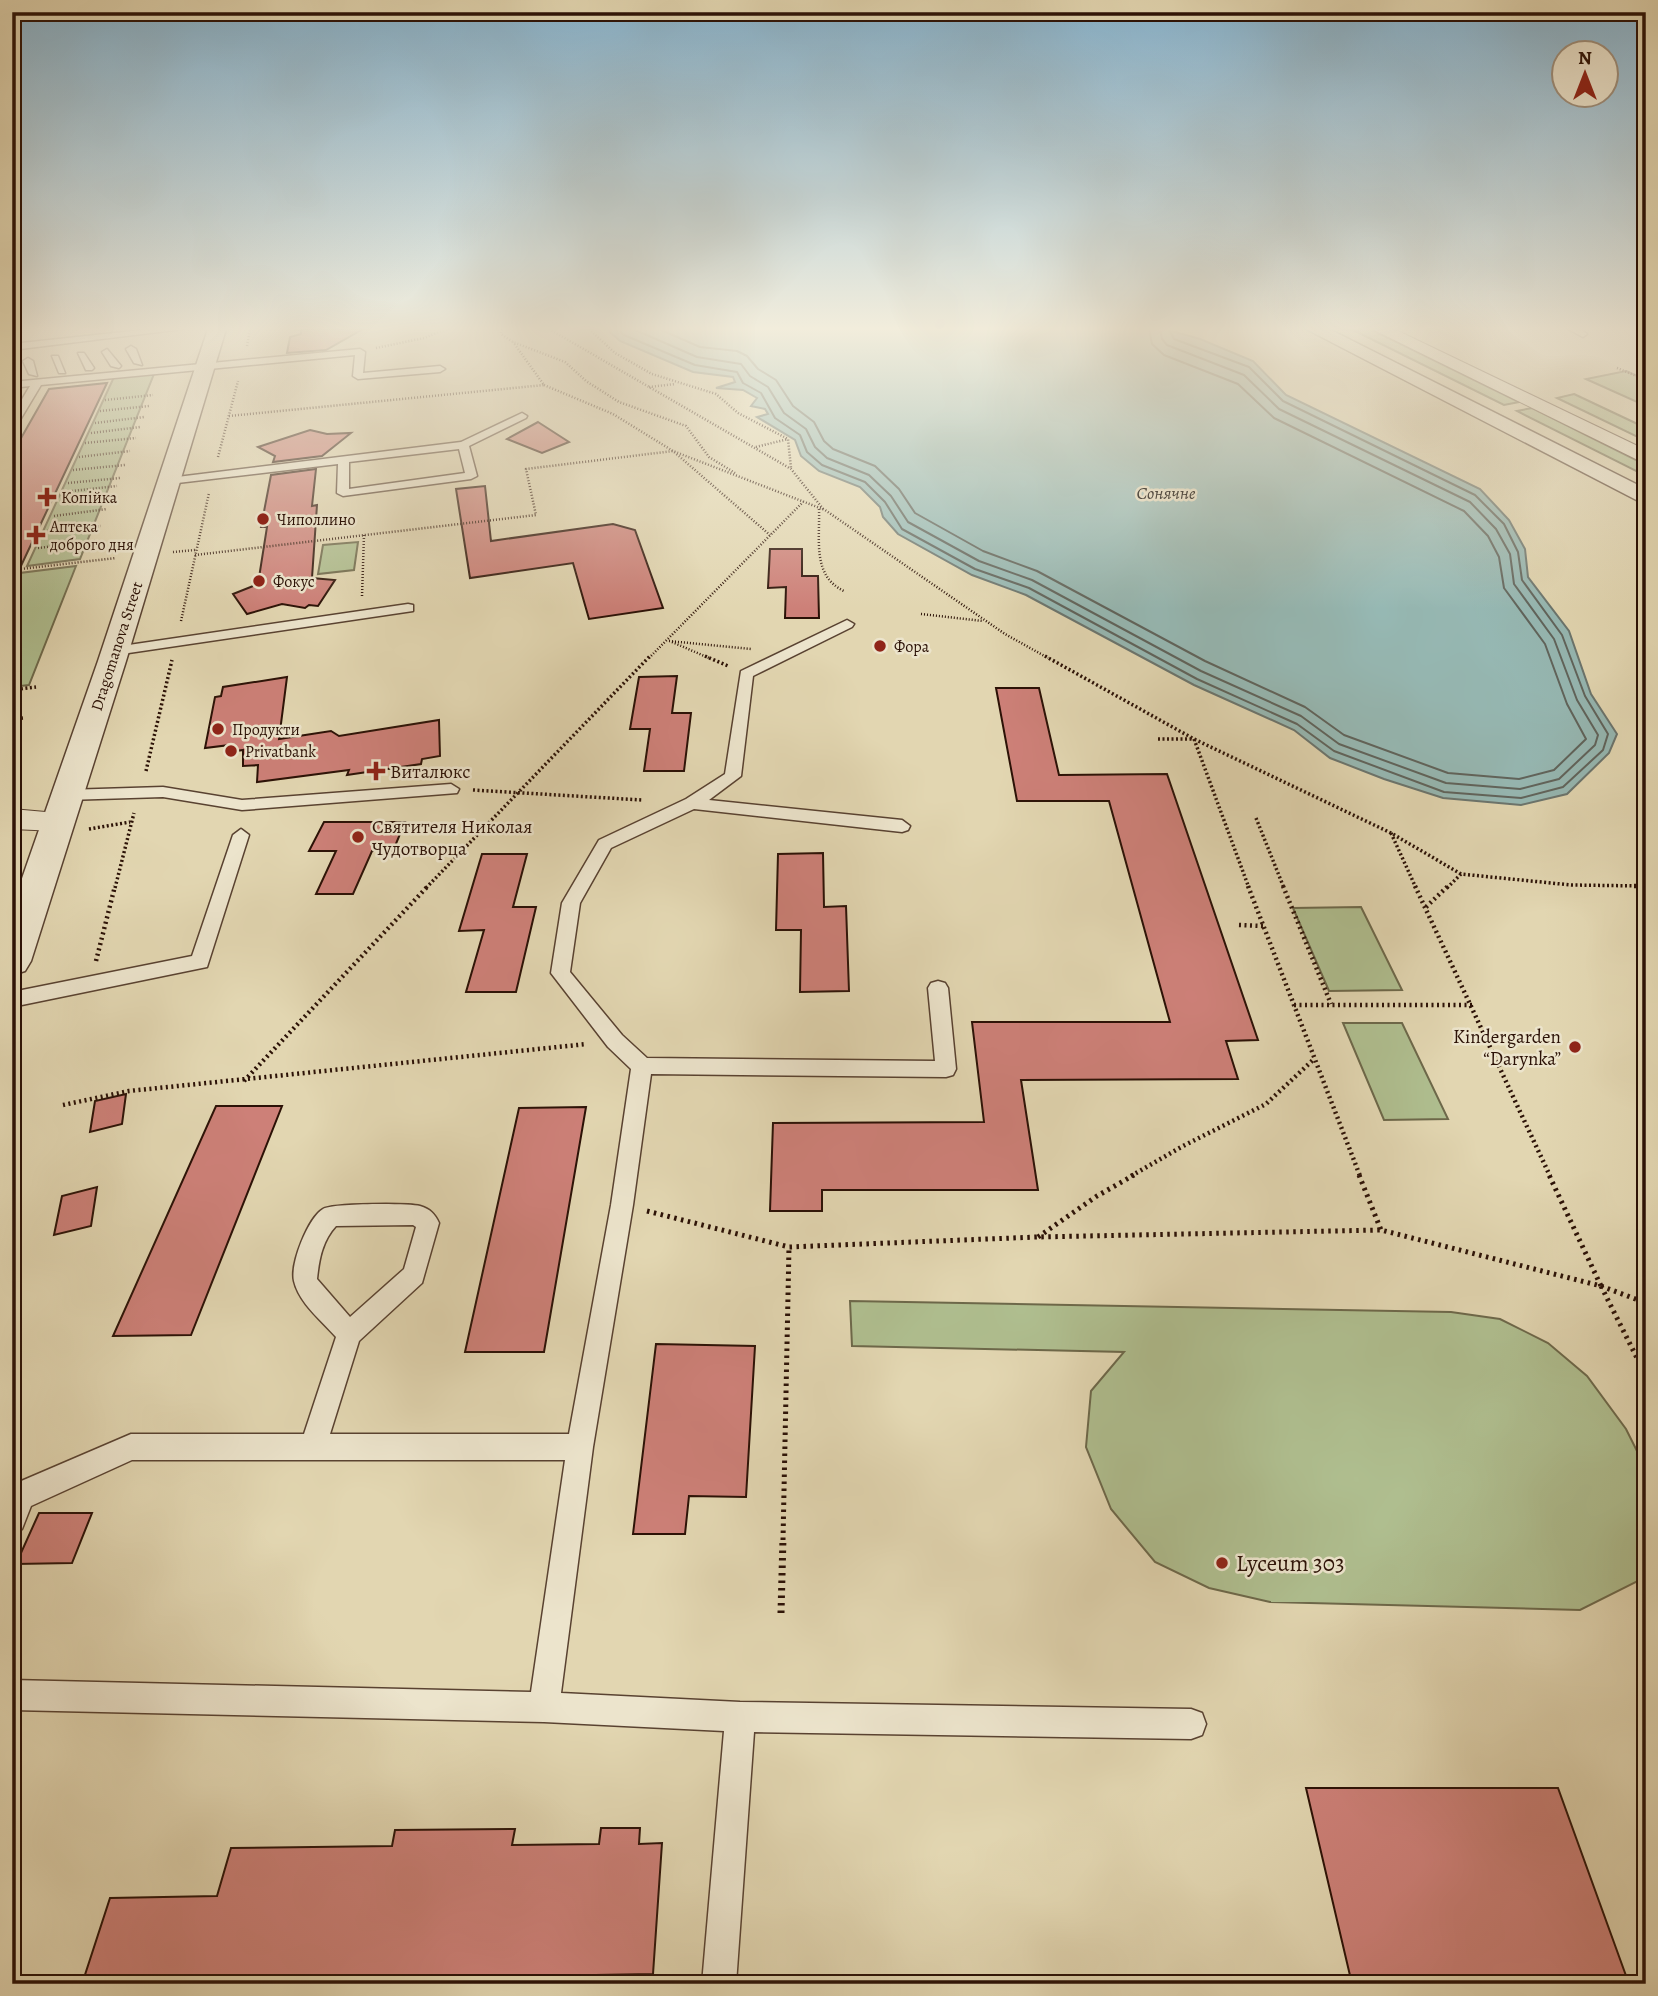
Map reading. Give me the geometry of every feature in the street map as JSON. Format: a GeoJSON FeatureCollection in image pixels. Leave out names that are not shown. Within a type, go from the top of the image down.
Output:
{"type":"FeatureCollection","features":[{"type":"Feature","properties":{"kind":"street","name":"Dragomanova Street"},"geometry":{"type":"LineString","coordinates":[[15,948],[189,422]]}},
{"type":"Feature","properties":{"kind":"street"},"geometry":{"type":"LineString","coordinates":[[1497,422],[1646,498]]}},
{"type":"Feature","properties":{"kind":"street"},"geometry":{"type":"LineString","coordinates":[[1572,422],[1646,458]]}},
{"type":"Feature","properties":{"kind":"street"},"geometry":{"type":"LineString","coordinates":[[1620,485],[1646,505]]}},
{"type":"Feature","properties":{"kind":"street"},"geometry":{"type":"LineString","coordinates":[[12,819],[62,808]]}},
{"type":"Feature","properties":{"kind":"lane"},"geometry":{"type":"LineString","coordinates":[[169,481],[463,445],[509,422]]}},
{"type":"Feature","properties":{"kind":"lane"},"geometry":{"type":"LineString","coordinates":[[344,461],[343,493],[471,476],[463,445]]}},
{"type":"Feature","properties":{"kind":"lane"},"geometry":{"type":"LineString","coordinates":[[115,651],[408,608]]}},
{"type":"Feature","properties":{"kind":"lane"},"geometry":{"type":"LineString","coordinates":[[847,624],[746,674],[733,776],[692,803],[605,844],[571,903],[560,973],[615,1041],[642,1066],[946,1069],[938,988]]}},
{"type":"Feature","properties":{"kind":"lane"},"geometry":{"type":"LineString","coordinates":[[62,808],[142,790],[242,804],[451,789]]}},
{"type":"Feature","properties":{"kind":"lane"},"geometry":{"type":"LineString","coordinates":[[692,803],[902,826]]}},
{"type":"Feature","properties":{"kind":"lane"},"geometry":{"type":"LineString","coordinates":[[12,1000],[200,962],[242,835]]}},
{"type":"Feature","properties":{"kind":"lane"},"geometry":{"type":"LineString","coordinates":[[544,1707],[580,1447],[622,1205],[642,1066]]}},
{"type":"Feature","properties":{"kind":"lane"},"geometry":{"type":"LineString","coordinates":[[313,1445],[349,1334],[414,1275],[428,1223],[421,1217],[331,1216],[323,1222],[316,1235],[305,1280],[310,1290],[349,1334]]}},
{"type":"Feature","properties":{"kind":"lane"},"geometry":{"type":"LineString","coordinates":[[15,1505],[131,1447],[580,1447]]}},
{"type":"Feature","properties":{"kind":"lane"},"geometry":{"type":"LineString","coordinates":[[12,1695],[544,1707],[740,1717],[1191,1724]]}},
{"type":"Feature","properties":{"kind":"lane"},"geometry":{"type":"LineString","coordinates":[[719,1984],[740,1717]]}},
{"type":"Feature","properties":{"kind":"path"},"geometry":{"type":"LineString","coordinates":[[94,423],[101,422]]}},
{"type":"Feature","properties":{"kind":"path"},"geometry":{"type":"LineString","coordinates":[[94,968],[130,822],[142,790],[227,422]]}},
{"type":"Feature","properties":{"kind":"path"},"geometry":{"type":"LineString","coordinates":[[626,422],[673,451],[770,535]]}},
{"type":"Feature","properties":{"kind":"path"},"geometry":{"type":"LineString","coordinates":[[675,422],[686,426],[709,457],[744,479]]}},
{"type":"Feature","properties":{"kind":"path"},"geometry":{"type":"LineString","coordinates":[[711,422],[791,469],[825,510],[984,622],[1194,740],[1391,833],[1461,874],[1517,882],[1646,886]]}},
{"type":"Feature","properties":{"kind":"path"},"geometry":{"type":"LineString","coordinates":[[756,422],[788,439]]}},
{"type":"Feature","properties":{"kind":"path"},"geometry":{"type":"LineString","coordinates":[[91,433],[140,428]]}},
{"type":"Feature","properties":{"kind":"path"},"geometry":{"type":"LineString","coordinates":[[85,443],[136,438]]}},
{"type":"Feature","properties":{"kind":"path"},"geometry":{"type":"LineString","coordinates":[[755,447],[788,439]]}},
{"type":"Feature","properties":{"kind":"path"},"geometry":{"type":"LineString","coordinates":[[788,439],[791,469]]}},
{"type":"Feature","properties":{"kind":"path"},"geometry":{"type":"LineString","coordinates":[[79,457],[130,451]]}},
{"type":"Feature","properties":{"kind":"path"},"geometry":{"type":"LineString","coordinates":[[195,555],[536,515],[526,469],[673,451],[825,510]]}},
{"type":"Feature","properties":{"kind":"path"},"geometry":{"type":"LineString","coordinates":[[73,470],[125,465]]}},
{"type":"Feature","properties":{"kind":"path"},"geometry":{"type":"LineString","coordinates":[[68,483],[120,478]]}},
{"type":"Feature","properties":{"kind":"path"},"geometry":{"type":"LineString","coordinates":[[64,492],[117,486]]}},
{"type":"Feature","properties":{"kind":"path"},"geometry":{"type":"LineString","coordinates":[[60,502],[113,496]]}},
{"type":"Feature","properties":{"kind":"path"},"geometry":{"type":"LineString","coordinates":[[244,1080],[516,793],[803,502]]}},
{"type":"Feature","properties":{"kind":"path"},"geometry":{"type":"LineString","coordinates":[[819,508],[821,571],[833,586],[844,591]]}},
{"type":"Feature","properties":{"kind":"path"},"geometry":{"type":"LineString","coordinates":[[54,516],[107,509]]}},
{"type":"Feature","properties":{"kind":"path"},"geometry":{"type":"LineString","coordinates":[[47,531],[101,526]]}},
{"type":"Feature","properties":{"kind":"path"},"geometry":{"type":"LineString","coordinates":[[361,615],[364,535]]}},
{"type":"Feature","properties":{"kind":"path"},"geometry":{"type":"LineString","coordinates":[[38,548],[95,541]]}},
{"type":"Feature","properties":{"kind":"path"},"geometry":{"type":"LineString","coordinates":[[12,570],[87,561]]}},
{"type":"Feature","properties":{"kind":"path"},"geometry":{"type":"LineString","coordinates":[[921,614],[984,622]]}},
{"type":"Feature","properties":{"kind":"path"},"geometry":{"type":"LineString","coordinates":[[668,641],[788,653]]}},
{"type":"Feature","properties":{"kind":"path"},"geometry":{"type":"LineString","coordinates":[[668,641],[746,674]]}},
{"type":"Feature","properties":{"kind":"path"},"geometry":{"type":"LineString","coordinates":[[12,690],[36,687]]}},
{"type":"Feature","properties":{"kind":"path"},"geometry":{"type":"LineString","coordinates":[[12,719],[24,718]]}},
{"type":"Feature","properties":{"kind":"path"},"geometry":{"type":"LineString","coordinates":[[1158,739],[1194,740]]}},
{"type":"Feature","properties":{"kind":"path"},"geometry":{"type":"LineString","coordinates":[[1194,740],[1313,1060],[1381,1230]]}},
{"type":"Feature","properties":{"kind":"path"},"geometry":{"type":"LineString","coordinates":[[451,789],[692,803]]}},
{"type":"Feature","properties":{"kind":"path"},"geometry":{"type":"LineString","coordinates":[[1255,818],[1331,1004]]}},
{"type":"Feature","properties":{"kind":"path"},"geometry":{"type":"LineString","coordinates":[[1391,833],[1601,1286],[1646,1376]]}},
{"type":"Feature","properties":{"kind":"path"},"geometry":{"type":"LineString","coordinates":[[1426,907],[1461,874]]}},
{"type":"Feature","properties":{"kind":"path"},"geometry":{"type":"LineString","coordinates":[[1239,925],[1264,926]]}},
{"type":"Feature","properties":{"kind":"path"},"geometry":{"type":"LineString","coordinates":[[1294,1004],[1472,1004]]}},
{"type":"Feature","properties":{"kind":"path"},"geometry":{"type":"LineString","coordinates":[[63,1105],[129,1091],[615,1041]]}},
{"type":"Feature","properties":{"kind":"path"},"geometry":{"type":"LineString","coordinates":[[1037,1237],[1097,1196],[1183,1146],[1266,1104],[1313,1060]]}},
{"type":"Feature","properties":{"kind":"path"},"geometry":{"type":"LineString","coordinates":[[622,1205],[789,1247],[1037,1237],[1381,1230],[1601,1286],[1646,1303]]}},
{"type":"Feature","properties":{"kind":"path"},"geometry":{"type":"LineString","coordinates":[[781,1613],[789,1247]]}},
{"type":"Feature","properties":{"kind":"green space"},"geometry":{"type":"Polygon","coordinates":[[[93,422],[135,422],[80,559],[27,566],[93,422]]]}},
{"type":"Feature","properties":{"kind":"green space"},"geometry":{"type":"Polygon","coordinates":[[[1539,422],[1560,422],[1646,465],[1646,476],[1539,422]]]}},
{"type":"Feature","properties":{"kind":"green space"},"geometry":{"type":"Polygon","coordinates":[[[1607,422],[1634,422],[1646,428],[1646,441],[1607,422]]]}},
{"type":"Feature","properties":{"kind":"green space"},"geometry":{"type":"Polygon","coordinates":[[[358,542],[354,570],[318,574],[323,545],[358,542]]]}},
{"type":"Feature","properties":{"kind":"green space"},"geometry":{"type":"Polygon","coordinates":[[[76,566],[29,685],[12,687],[12,574],[76,566]]]}},
{"type":"Feature","properties":{"kind":"green space"},"geometry":{"type":"Polygon","coordinates":[[[1361,907],[1402,990],[1329,991],[1293,908],[1361,907]]]}},
{"type":"Feature","properties":{"kind":"green space"},"geometry":{"type":"Polygon","coordinates":[[[1343,1023],[1402,1023],[1448,1119],[1384,1120],[1343,1023]]]}},
{"type":"Feature","properties":{"kind":"green space"},"geometry":{"type":"Polygon","coordinates":[[[850,1301],[1451,1312],[1500,1319],[1548,1343],[1587,1376],[1626,1429],[1646,1469],[1646,1577],[1580,1610],[1270,1602],[1209,1588],[1155,1562],[1111,1509],[1086,1447],[1091,1391],[1124,1352],[852,1346],[850,1301]]]}},
{"type":"Feature","properties":{"kind":"water","name":"Сонячне"},"geometry":{"type":"Polygon","coordinates":[[[766,422],[1342,422],[1480,489],[1509,520],[1525,549],[1528,577],[1569,631],[1591,694],[1617,734],[1609,753],[1567,794],[1521,805],[1443,798],[1384,779],[1330,758],[1294,730],[1194,685],[1026,595],[972,575],[898,534],[883,517],[880,507],[860,487],[819,471],[801,456],[795,440],[766,422]]]}},
{"type":"Feature","properties":{"kind":"building"},"geometry":{"type":"Polygon","coordinates":[[[30,422],[89,422],[12,585],[12,454],[30,422]]]}},
{"type":"Feature","properties":{"kind":"building"},"geometry":{"type":"Polygon","coordinates":[[[538,422],[569,442],[542,453],[507,439],[538,422]]]}},
{"type":"Feature","properties":{"kind":"building"},"geometry":{"type":"Polygon","coordinates":[[[310,430],[327,434],[351,433],[322,456],[273,462],[275,456],[258,447],[310,430]]]}},
{"type":"Feature","properties":{"kind":"building"},"geometry":{"type":"Polygon","coordinates":[[[316,469],[312,506],[317,505],[312,578],[335,580],[318,606],[309,605],[305,608],[282,604],[247,614],[233,594],[258,584],[267,527],[261,527],[271,475],[316,469]]]}},
{"type":"Feature","properties":{"kind":"building"},"geometry":{"type":"Polygon","coordinates":[[[485,486],[491,541],[613,524],[635,530],[663,608],[589,619],[573,563],[470,578],[456,489],[485,486]]]}},
{"type":"Feature","properties":{"kind":"building"},"geometry":{"type":"Polygon","coordinates":[[[770,549],[802,549],[802,576],[818,576],[819,618],[785,618],[786,587],[768,588],[770,549]]]}},
{"type":"Feature","properties":{"kind":"building"},"geometry":{"type":"Polygon","coordinates":[[[677,676],[672,713],[691,713],[684,771],[644,771],[650,729],[630,729],[639,677],[677,676]]]}},
{"type":"Feature","properties":{"kind":"building"},"geometry":{"type":"Polygon","coordinates":[[[287,677],[279,739],[331,731],[339,736],[439,720],[440,756],[422,759],[421,764],[347,775],[349,770],[257,782],[258,765],[243,766],[243,750],[230,752],[230,745],[205,748],[215,697],[221,696],[223,687],[287,677]]]}},
{"type":"Feature","properties":{"kind":"building"},"geometry":{"type":"Polygon","coordinates":[[[996,688],[1039,688],[1059,775],[1167,774],[1258,1040],[1226,1041],[1238,1079],[1021,1080],[1038,1190],[822,1190],[822,1211],[770,1211],[773,1123],[984,1122],[972,1022],[1170,1022],[1109,801],[1017,801],[996,688]]]}},
{"type":"Feature","properties":{"kind":"building","name":"Святителя Николая Чудотворца"},"geometry":{"type":"Polygon","coordinates":[[[324,822],[405,822],[393,851],[372,851],[353,894],[316,894],[336,851],[309,851],[324,822]]]}},
{"type":"Feature","properties":{"kind":"building"},"geometry":{"type":"Polygon","coordinates":[[[823,853],[824,907],[846,906],[849,991],[800,992],[801,930],[776,930],[778,854],[823,853]]]}},
{"type":"Feature","properties":{"kind":"building"},"geometry":{"type":"Polygon","coordinates":[[[482,854],[527,854],[513,907],[536,907],[516,992],[466,992],[484,930],[459,931],[482,854]]]}},
{"type":"Feature","properties":{"kind":"building"},"geometry":{"type":"Polygon","coordinates":[[[126,1094],[122,1124],[90,1132],[95,1101],[126,1094]]]}},
{"type":"Feature","properties":{"kind":"building"},"geometry":{"type":"Polygon","coordinates":[[[216,1106],[282,1106],[191,1335],[113,1336],[216,1106]]]}},
{"type":"Feature","properties":{"kind":"building"},"geometry":{"type":"Polygon","coordinates":[[[586,1107],[544,1352],[465,1352],[519,1108],[586,1107]]]}},
{"type":"Feature","properties":{"kind":"building"},"geometry":{"type":"Polygon","coordinates":[[[97,1187],[91,1226],[54,1235],[62,1196],[97,1187]]]}},
{"type":"Feature","properties":{"kind":"building"},"geometry":{"type":"Polygon","coordinates":[[[656,1344],[755,1346],[746,1497],[689,1496],[685,1534],[633,1534],[656,1344]]]}},
{"type":"Feature","properties":{"kind":"building"},"geometry":{"type":"Polygon","coordinates":[[[39,1513],[92,1513],[72,1563],[16,1564],[39,1513]]]}},
{"type":"Feature","properties":{"kind":"building"},"geometry":{"type":"Polygon","coordinates":[[[1306,1788],[1558,1788],[1629,1984],[1352,1984],[1306,1788]]]}},
{"type":"Feature","properties":{"kind":"building"},"geometry":{"type":"Polygon","coordinates":[[[601,1828],[640,1828],[639,1844],[662,1843],[653,1974],[82,1984],[110,1898],[217,1896],[231,1848],[392,1846],[395,1830],[515,1829],[512,1845],[599,1844],[601,1828]]]}},
{"type":"Feature","properties":{"kind":"place","name":"Копійка"},"geometry":{"type":"Point","coordinates":[47,497]}},
{"type":"Feature","properties":{"kind":"place","name":"Чиполлино"},"geometry":{"type":"Point","coordinates":[263,519]}},
{"type":"Feature","properties":{"kind":"place","name":"Аптека доброго дня"},"geometry":{"type":"Point","coordinates":[36,535]}},
{"type":"Feature","properties":{"kind":"place","name":"Фокус"},"geometry":{"type":"Point","coordinates":[259,581]}},
{"type":"Feature","properties":{"kind":"place","name":"Фора"},"geometry":{"type":"Point","coordinates":[880,646]}},
{"type":"Feature","properties":{"kind":"place","name":"Продукти"},"geometry":{"type":"Point","coordinates":[218,729]}},
{"type":"Feature","properties":{"kind":"place","name":"Privatbank"},"geometry":{"type":"Point","coordinates":[231,751]}},
{"type":"Feature","properties":{"kind":"place","name":"Виталюкс"},"geometry":{"type":"Point","coordinates":[376,771]}},
{"type":"Feature","properties":{"kind":"place","name":"Святителя Николая Чудотворца"},"geometry":{"type":"Point","coordinates":[358,837]}},
{"type":"Feature","properties":{"kind":"place","name":"Kindergarden “Darynka”"},"geometry":{"type":"Point","coordinates":[1575,1047]}},
{"type":"Feature","properties":{"kind":"place","name":"Lyceum 303"},"geometry":{"type":"Point","coordinates":[1222,1563]}}]}
